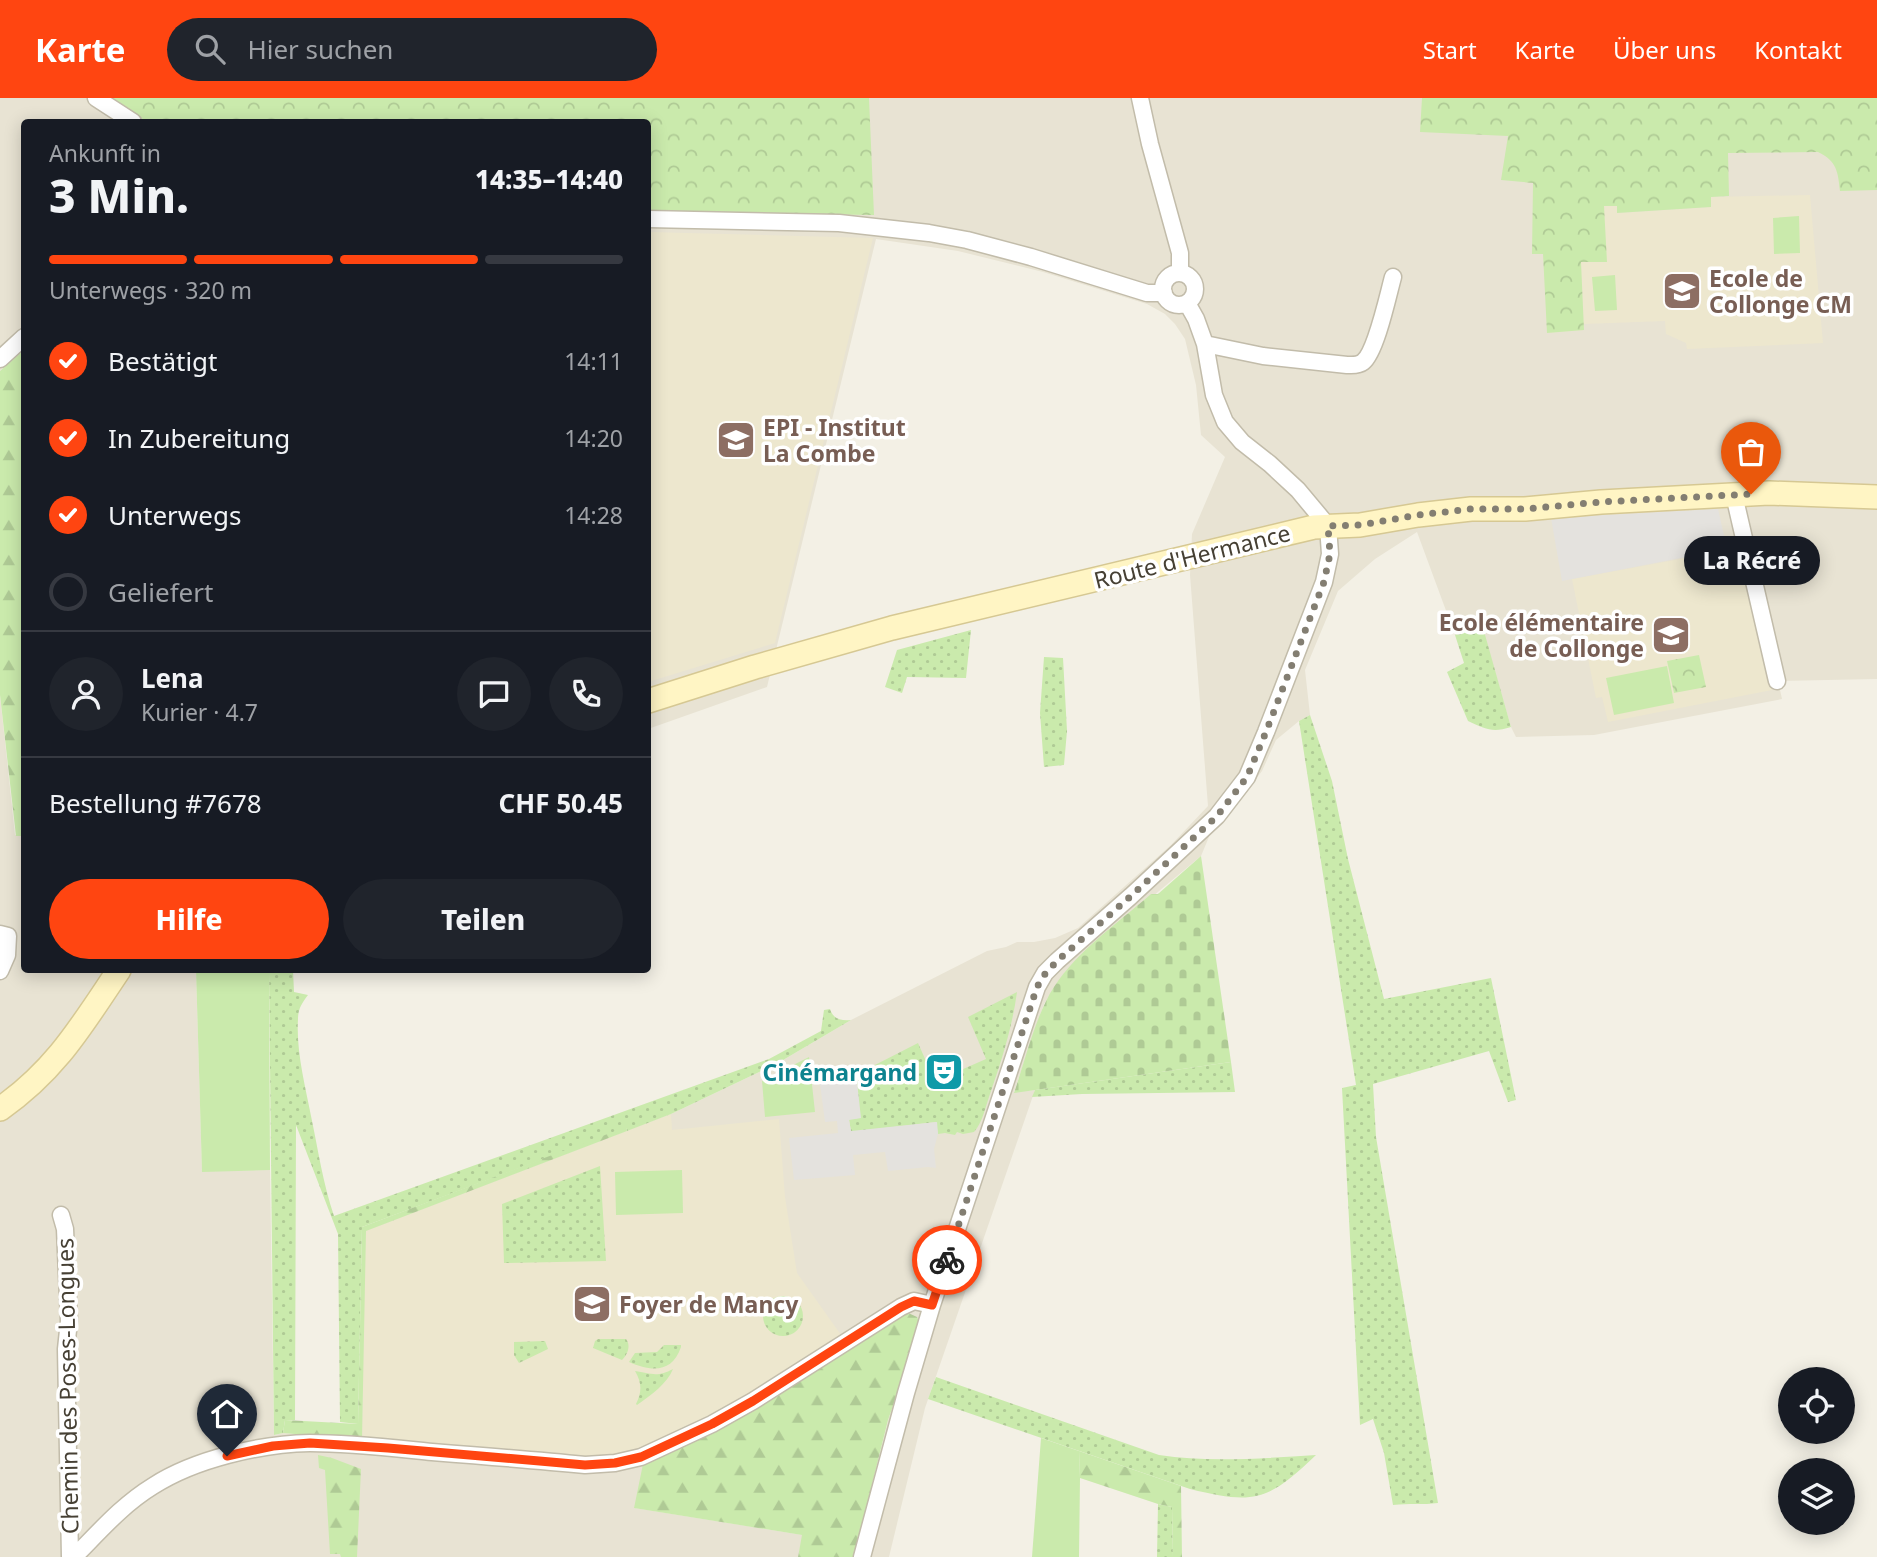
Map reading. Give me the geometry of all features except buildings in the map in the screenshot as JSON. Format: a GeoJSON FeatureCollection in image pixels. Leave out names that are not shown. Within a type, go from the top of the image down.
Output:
{"type":"FeatureCollection","features":[{"type":"Feature","properties":{"kind":"main road","name":"Route d'Hermance"},"geometry":{"type":"LineString","coordinates":[[651,700],[892,628],[1294,531],[1360,525],[1471,509],[1525,509],[1769,493],[1877,497]]}},
{"type":"Feature","properties":{"kind":"main road"},"geometry":{"type":"LineString","coordinates":[[0,1109],[51,1066],[117,973]]}},
{"type":"Feature","properties":{"kind":"street"},"geometry":{"type":"LineString","coordinates":[[96,98],[128,119]]}},
{"type":"Feature","properties":{"kind":"street"},"geometry":{"type":"LineString","coordinates":[[1140,98],[1180,253],[1180,273]]}},
{"type":"Feature","properties":{"kind":"street"},"geometry":{"type":"LineString","coordinates":[[651,219],[839,223],[929,233],[1031,257],[1147,293],[1164,293]]}},
{"type":"Feature","properties":{"kind":"street"},"geometry":{"type":"LineString","coordinates":[[1180,273],[1189,277],[1195,285],[1194,295],[1187,303],[1178,305],[1167,300],[1163,285],[1169,276],[1180,273]]}},
{"type":"Feature","properties":{"kind":"street"},"geometry":{"type":"LineString","coordinates":[[1205,344],[1263,356],[1358,364],[1364,361],[1372,348],[1393,277]]}},
{"type":"Feature","properties":{"kind":"street"},"geometry":{"type":"LineString","coordinates":[[862,1557],[932,1305],[1037,987],[1057,961],[1217,816],[1247,777],[1324,582],[1330,554],[1328,526],[1298,490],[1242,442],[1225,422],[1214,395],[1205,344],[1187,303]]}},
{"type":"Feature","properties":{"kind":"street"},"geometry":{"type":"LineString","coordinates":[[0,359],[21,340]]}},
{"type":"Feature","properties":{"kind":"street"},"geometry":{"type":"LineString","coordinates":[[1734,495],[1777,681]]}},
{"type":"Feature","properties":{"kind":"street"},"geometry":{"type":"LineString","coordinates":[[0,971],[7,955],[10,933]]}},
{"type":"Feature","properties":{"kind":"street","name":"Chemin des Poses-Longues"},"geometry":{"type":"LineString","coordinates":[[61,1215],[65,1229],[69,1321],[66,1349],[72,1557]]}},
{"type":"Feature","properties":{"kind":"street"},"geometry":{"type":"LineString","coordinates":[[72,1557],[119,1511],[154,1485],[199,1464],[266,1447],[321,1444],[585,1465],[615,1463],[641,1457],[712,1424],[753,1401],[901,1307],[914,1301],[932,1305]]}},
{"type":"Feature","properties":{"kind":"shaded area"},"geometry":{"type":"Polygon","coordinates":[[[0,98],[1877,98],[1877,679],[1778,681],[1782,699],[1594,735],[1516,737],[1481,624],[1455,635],[1417,532],[1375,559],[1338,591],[1305,670],[1310,715],[1276,740],[1262,771],[1211,832],[1201,856],[1080,957],[1065,972],[1044,1004],[1014,1092],[1035,1090],[925,1408],[889,1557],[854,1557],[888,1420],[902,1377],[635,1508],[803,1535],[798,1557],[0,1557],[0,695],[15,835],[21,836],[21,973],[196,973],[202,1171],[270,1170],[274,1435],[283,1433],[362,1440],[365,1231],[671,1114],[778,1063],[851,1020],[987,951],[1017,942],[1055,938],[1078,928],[1171,845],[1208,806],[1190,575],[1192,534],[1225,457],[1201,435],[1196,385],[1185,339],[1165,314],[1147,304],[1043,272],[958,251],[876,239],[767,687],[651,728],[651,119],[21,119],[21,353],[0,371],[0,98]]]}},
{"type":"Feature","properties":{"kind":"shaded area","name":"Ecole de Collonge CM"},"geometry":{"type":"Polygon","coordinates":[[[1810,195],[1823,343],[1687,349],[1686,343],[1666,334],[1665,321],[1584,324],[1584,330],[1547,333],[1604,206],[1617,206],[1617,213],[1710,207],[1710,197],[1810,195]]]}},
{"type":"Feature","properties":{"kind":"shaded area","name":"EPI - Institut La Combe"},"geometry":{"type":"Polygon","coordinates":[[[651,232],[873,238],[775,643],[651,681],[651,232]]]}},
{"type":"Feature","properties":{"kind":"shaded area"},"geometry":{"type":"Polygon","coordinates":[[[1718,509],[1727,549],[1562,581],[1551,518],[1718,509]]]}},
{"type":"Feature","properties":{"kind":"shaded area","name":"Ecole élémentaire de Collonge"},"geometry":{"type":"Polygon","coordinates":[[[1740,548],[1772,690],[1608,722],[1602,697],[1596,698],[1572,579],[1740,548]]]}},
{"type":"Feature","properties":{"kind":"shaded area"},"geometry":{"type":"Polygon","coordinates":[[[857,1082],[861,1118],[849,1120],[851,1131],[937,1122],[938,1134],[934,1149],[936,1168],[888,1171],[885,1152],[853,1155],[855,1175],[794,1180],[789,1138],[838,1133],[837,1121],[825,1122],[820,1084],[857,1082]]]}},
{"type":"Feature","properties":{"kind":"shaded area","name":"Foyer de Mancy"},"geometry":{"type":"Polygon","coordinates":[[[671,1114],[672,1130],[779,1119],[785,1197],[797,1273],[841,1335],[749,1396],[683,1430],[626,1455],[586,1459],[362,1440],[365,1231],[671,1114]]]}},
{"type":"Feature","properties":{"kind":"green space"},"geometry":{"type":"Polygon","coordinates":[[[111,98],[869,98],[874,215],[651,212],[651,119],[142,119],[111,98]]]}},
{"type":"Feature","properties":{"kind":"green space"},"geometry":{"type":"Polygon","coordinates":[[[1422,98],[1877,98],[1877,190],[1840,191],[1833,163],[1818,152],[1728,153],[1729,196],[1711,197],[1711,207],[1617,213],[1617,206],[1604,206],[1607,262],[1581,262],[1584,330],[1547,333],[1543,254],[1532,254],[1533,183],[1501,180],[1508,136],[1420,132],[1422,98]]]}},
{"type":"Feature","properties":{"kind":"green space"},"geometry":{"type":"Polygon","coordinates":[[[1799,216],[1800,253],[1774,254],[1773,218],[1799,216]]]}},
{"type":"Feature","properties":{"kind":"green space"},"geometry":{"type":"Polygon","coordinates":[[[1615,275],[1617,310],[1595,311],[1592,277],[1615,275]]]}},
{"type":"Feature","properties":{"kind":"green space"},"geometry":{"type":"Polygon","coordinates":[[[21,353],[21,836],[16,836],[0,695],[0,371],[21,353]]]}},
{"type":"Feature","properties":{"kind":"green space"},"geometry":{"type":"Polygon","coordinates":[[[1482,624],[1511,727],[1499,730],[1468,721],[1447,672],[1464,663],[1455,635],[1482,624]]]}},
{"type":"Feature","properties":{"kind":"green space"},"geometry":{"type":"Polygon","coordinates":[[[971,630],[966,678],[907,677],[902,693],[885,687],[897,650],[971,630]]]}},
{"type":"Feature","properties":{"kind":"green space"},"geometry":{"type":"Polygon","coordinates":[[[1699,655],[1706,687],[1674,693],[1667,661],[1699,655]]]}},
{"type":"Feature","properties":{"kind":"green space"},"geometry":{"type":"Polygon","coordinates":[[[1044,657],[1063,658],[1067,731],[1064,765],[1044,767],[1040,713],[1044,657]]]}},
{"type":"Feature","properties":{"kind":"green space"},"geometry":{"type":"Polygon","coordinates":[[[1667,666],[1674,703],[1614,715],[1606,678],[1667,666]]]}},
{"type":"Feature","properties":{"kind":"green space"},"geometry":{"type":"Polygon","coordinates":[[[1310,715],[1332,781],[1348,859],[1384,999],[1491,978],[1516,1100],[1508,1102],[1489,1051],[1373,1084],[1376,1137],[1438,1503],[1393,1505],[1384,1453],[1373,1419],[1360,1425],[1342,1088],[1356,1085],[1299,721],[1310,715]]]}},
{"type":"Feature","properties":{"kind":"green space"},"geometry":{"type":"Polygon","coordinates":[[[1201,856],[1231,1062],[1014,1093],[1042,1010],[1064,974],[1099,937],[1151,894],[1158,894],[1201,856]]]}},
{"type":"Feature","properties":{"kind":"green space"},"geometry":{"type":"Polygon","coordinates":[[[196,973],[269,973],[270,1170],[202,1172],[196,973]]]}},
{"type":"Feature","properties":{"kind":"green space"},"geometry":{"type":"Polygon","coordinates":[[[269,973],[293,973],[294,992],[308,995],[298,1015],[300,1056],[321,1166],[334,1216],[769,1059],[821,1031],[824,1010],[830,1009],[838,1019],[851,1020],[778,1063],[671,1114],[627,1131],[626,1128],[362,1227],[358,1424],[340,1422],[338,1234],[296,1125],[295,1420],[285,1420],[283,1433],[274,1435],[269,973]]]}},
{"type":"Feature","properties":{"kind":"green space"},"geometry":{"type":"Polygon","coordinates":[[[1017,992],[1002,1058],[983,1116],[974,1132],[938,1134],[936,1122],[851,1132],[849,1119],[860,1118],[857,1082],[845,1081],[868,1069],[870,1072],[874,1069],[873,1066],[918,1043],[934,1079],[938,1080],[986,1059],[968,1017],[1017,992]]]}},
{"type":"Feature","properties":{"kind":"green space"},"geometry":{"type":"Polygon","coordinates":[[[809,1057],[815,1112],[765,1117],[762,1081],[809,1057]]]}},
{"type":"Feature","properties":{"kind":"green space"},"geometry":{"type":"Polygon","coordinates":[[[1231,1062],[1235,1092],[1032,1097],[1035,1090],[1231,1062]]]}},
{"type":"Feature","properties":{"kind":"green space"},"geometry":{"type":"Polygon","coordinates":[[[626,1127],[627,1131],[366,1231],[362,1440],[283,1433],[285,1420],[358,1424],[362,1227],[626,1127]]]}},
{"type":"Feature","properties":{"kind":"green space"},"geometry":{"type":"Polygon","coordinates":[[[600,1166],[606,1261],[504,1263],[502,1204],[600,1166]]]}},
{"type":"Feature","properties":{"kind":"green space"},"geometry":{"type":"Polygon","coordinates":[[[682,1170],[683,1213],[616,1215],[615,1172],[682,1170]]]}},
{"type":"Feature","properties":{"kind":"green space"},"geometry":{"type":"Polygon","coordinates":[[[783,1296],[797,1302],[803,1316],[797,1330],[783,1336],[769,1330],[763,1316],[769,1302],[783,1296]]]}},
{"type":"Feature","properties":{"kind":"green space"},"geometry":{"type":"Polygon","coordinates":[[[906,1312],[917,1317],[921,1326],[888,1420],[854,1557],[798,1557],[802,1535],[634,1508],[643,1464],[906,1312]]]}},
{"type":"Feature","properties":{"kind":"green space"},"geometry":{"type":"Polygon","coordinates":[[[598,1339],[626,1339],[629,1347],[626,1355],[622,1360],[593,1348],[598,1339]]]}},
{"type":"Feature","properties":{"kind":"green space"},"geometry":{"type":"Polygon","coordinates":[[[545,1341],[548,1349],[519,1363],[514,1355],[514,1342],[545,1341]]]}},
{"type":"Feature","properties":{"kind":"green space"},"geometry":{"type":"Polygon","coordinates":[[[664,1345],[681,1345],[677,1356],[667,1366],[653,1369],[629,1362],[635,1353],[657,1352],[664,1345]]]}},
{"type":"Feature","properties":{"kind":"green space"},"geometry":{"type":"Polygon","coordinates":[[[673,1369],[658,1389],[636,1404],[640,1388],[635,1371],[658,1374],[673,1369]]]}},
{"type":"Feature","properties":{"kind":"green space"},"geometry":{"type":"Polygon","coordinates":[[[936,1377],[1159,1455],[1217,1459],[1316,1455],[1285,1482],[1259,1495],[1230,1497],[1212,1494],[1190,1489],[928,1399],[936,1377]]]}},
{"type":"Feature","properties":{"kind":"green space"},"geometry":{"type":"Polygon","coordinates":[[[1041,1438],[1079,1451],[1079,1557],[1032,1557],[1041,1438]]]}},
{"type":"Feature","properties":{"kind":"green space"},"geometry":{"type":"Polygon","coordinates":[[[1079,1451],[1181,1486],[1182,1557],[1173,1557],[1172,1507],[1080,1478],[1079,1451]]]}},
{"type":"Feature","properties":{"kind":"green space"},"geometry":{"type":"Polygon","coordinates":[[[318,1455],[361,1469],[357,1557],[330,1554],[325,1470],[319,1468],[318,1455]]]}},
{"type":"Feature","properties":{"kind":"green space"},"geometry":{"type":"Polygon","coordinates":[[[1158,1504],[1172,1507],[1173,1557],[1157,1557],[1158,1504]]]}},
{"type":"Feature","properties":{"kind":"way so far"},"geometry":{"type":"LineString","coordinates":[[947,1260],[1037,987],[1057,961],[1217,816],[1247,777],[1324,582],[1330,554],[1328,526],[1360,525],[1471,509],[1525,509],[1751,494]]}},
{"type":"Feature","properties":{"kind":"place","name":"Ecole de Collonge CM"},"geometry":{"type":"Point","coordinates":[1682,291]}},
{"type":"Feature","properties":{"kind":"place","name":"EPI - Institut La Combe"},"geometry":{"type":"Point","coordinates":[736,440]}},
{"type":"Feature","properties":{"kind":"place","name":"La Récré"},"geometry":{"type":"Point","coordinates":[1751,494]}},
{"type":"Feature","properties":{"kind":"place","name":"Ecole élémentaire de Collonge"},"geometry":{"type":"Point","coordinates":[1671,635]}},
{"type":"Feature","properties":{"kind":"place","name":"Cinémargand"},"geometry":{"type":"Point","coordinates":[944,1072]}},
{"type":"Feature","properties":{"kind":"place","name":"Foyer de Mancy"},"geometry":{"type":"Point","coordinates":[592,1304]}},
{"type":"Feature","properties":{"kind":"route"},"geometry":{"type":"LineString","coordinates":[[227,1456],[259,1448],[310,1443],[585,1465],[615,1463],[641,1457],[712,1424],[753,1401],[901,1307],[914,1301],[932,1305],[947,1260]]}}]}
